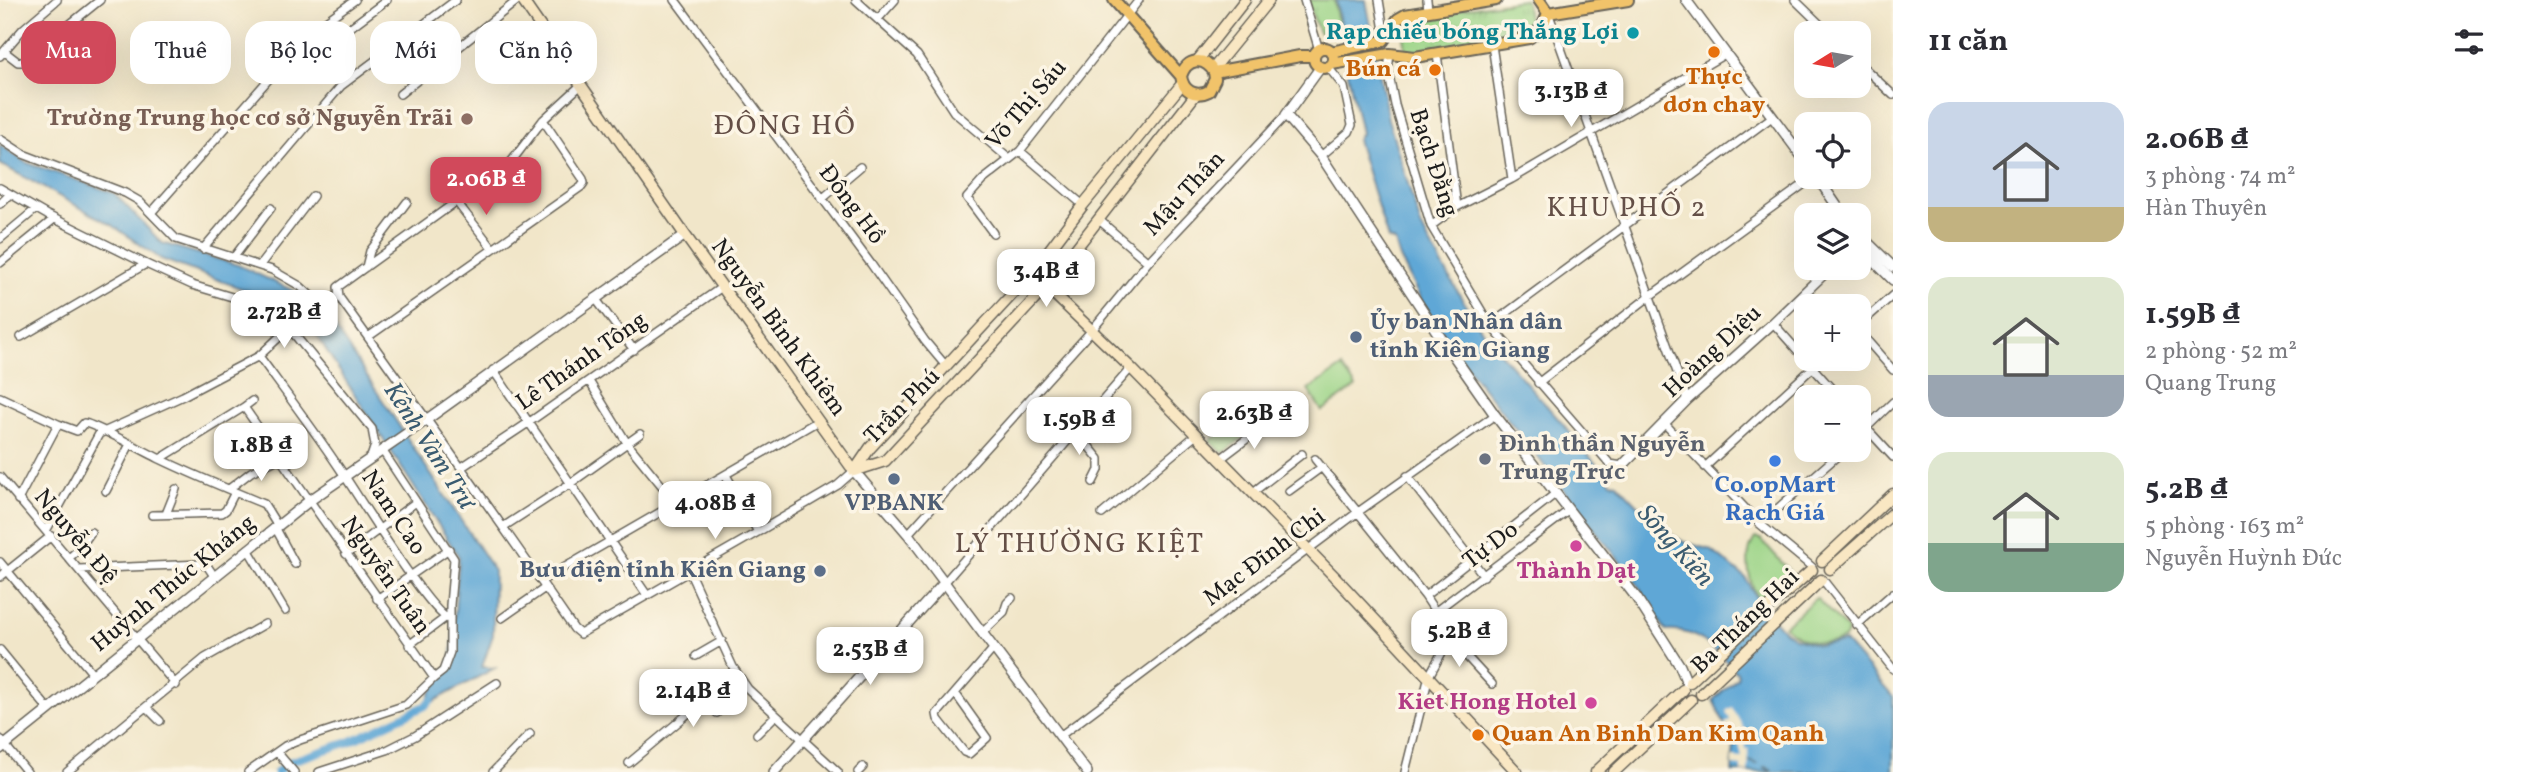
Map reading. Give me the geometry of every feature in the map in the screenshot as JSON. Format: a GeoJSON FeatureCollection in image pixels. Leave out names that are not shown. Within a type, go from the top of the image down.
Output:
{"type":"FeatureCollection","features":[{"type":"Feature","properties":{"kind":"main road"},"geometry":{"type":"LineString","coordinates":[[1114,0],[1182,80],[1188,91],[1196,94]]}},
{"type":"Feature","properties":{"kind":"main road","name":"Trần Phú"},"geometry":{"type":"LineString","coordinates":[[854,471],[870,448],[1032,273],[1182,80],[1184,68],[1190,62],[1198,60],[1245,0]]}},
{"type":"Feature","properties":{"kind":"main road","name":"Trần Phú"},"geometry":{"type":"LineString","coordinates":[[854,471],[885,461],[1046,287],[1196,94],[1209,91],[1213,86],[1214,70],[1269,0]]}},
{"type":"Feature","properties":{"kind":"main road"},"geometry":{"type":"LineString","coordinates":[[1198,60],[1204,61],[1214,70],[1327,49],[1335,50],[1384,40],[1402,16],[1428,5],[1496,0]]}},
{"type":"Feature","properties":{"kind":"main road"},"geometry":{"type":"LineString","coordinates":[[1541,0],[1548,13]]}},
{"type":"Feature","properties":{"kind":"main road"},"geometry":{"type":"LineString","coordinates":[[1548,13],[1628,0]]}},
{"type":"Feature","properties":{"kind":"main road","name":"Nguyễn Bỉnh Khiêm"},"geometry":{"type":"LineString","coordinates":[[525,1],[685,235],[854,471]]}},
{"type":"Feature","properties":{"kind":"main road"},"geometry":{"type":"LineString","coordinates":[[1316,53],[1315,65],[1394,55],[1410,58],[1437,54],[1523,39],[1536,34],[1548,13]]}},
{"type":"Feature","properties":{"kind":"main road"},"geometry":{"type":"LineString","coordinates":[[1394,27],[1394,55]]}},
{"type":"Feature","properties":{"kind":"main road"},"geometry":{"type":"LineString","coordinates":[[1330,65],[1335,50]]}},
{"type":"Feature","properties":{"kind":"main road"},"geometry":{"type":"LineString","coordinates":[[1083,205],[1098,219]]}},
{"type":"Feature","properties":{"kind":"main road"},"geometry":{"type":"LineString","coordinates":[[1032,273],[1131,368],[1429,676],[1517,772]]}},
{"type":"Feature","properties":{"kind":"main road","name":"Ba Tháng Hai"},"geometry":{"type":"LineString","coordinates":[[1822,561],[1893,494]]}},
{"type":"Feature","properties":{"kind":"main road","name":"Ba Tháng Hai"},"geometry":{"type":"LineString","coordinates":[[1830,569],[1893,513]]}},
{"type":"Feature","properties":{"kind":"main road"},"geometry":{"type":"LineString","coordinates":[[1822,561],[1830,569],[1828,577],[1822,580],[1814,577],[1812,569],[1817,562],[1822,561]]}},
{"type":"Feature","properties":{"kind":"main road","name":"Ba Tháng Hai"},"geometry":{"type":"LineString","coordinates":[[1601,770],[1698,672],[1812,569]]}},
{"type":"Feature","properties":{"kind":"main road","name":"Ba Tháng Hai"},"geometry":{"type":"LineString","coordinates":[[1614,772],[1822,580]]}},
{"type":"Feature","properties":{"kind":"main road"},"geometry":{"type":"LineString","coordinates":[[1691,700],[1686,697],[1687,685],[1698,684],[1701,694]]}},
{"type":"Feature","properties":{"kind":"street"},"geometry":{"type":"LineString","coordinates":[[57,0],[23,29],[2,54],[23,62],[100,0]]}},
{"type":"Feature","properties":{"kind":"street"},"geometry":{"type":"LineString","coordinates":[[151,213],[297,47],[316,28],[355,0]]}},
{"type":"Feature","properties":{"kind":"street"},"geometry":{"type":"LineString","coordinates":[[356,23],[387,0]]}},
{"type":"Feature","properties":{"kind":"street"},"geometry":{"type":"LineString","coordinates":[[203,249],[341,86],[456,0]]}},
{"type":"Feature","properties":{"kind":"street","name":"Đông Hồ"},"geometry":{"type":"LineString","coordinates":[[675,0],[946,366]]}},
{"type":"Feature","properties":{"kind":"street"},"geometry":{"type":"LineString","coordinates":[[856,0],[917,55],[954,112],[1008,158]]}},
{"type":"Feature","properties":{"kind":"street"},"geometry":{"type":"LineString","coordinates":[[878,19],[895,0]]}},
{"type":"Feature","properties":{"kind":"street","name":"Võ Thị Sáu"},"geometry":{"type":"LineString","coordinates":[[993,233],[967,198],[1008,158],[1020,151],[1139,0]]}},
{"type":"Feature","properties":{"kind":"street"},"geometry":{"type":"LineString","coordinates":[[1304,0],[1316,53]]}},
{"type":"Feature","properties":{"kind":"street"},"geometry":{"type":"LineString","coordinates":[[1379,0],[1384,40]]}},
{"type":"Feature","properties":{"kind":"street"},"geometry":{"type":"LineString","coordinates":[[1686,0],[1794,146]]}},
{"type":"Feature","properties":{"kind":"street"},"geometry":{"type":"LineString","coordinates":[[1795,0],[1817,21]]}},
{"type":"Feature","properties":{"kind":"street"},"geometry":{"type":"LineString","coordinates":[[400,94],[525,1]]}},
{"type":"Feature","properties":{"kind":"street"},"geometry":{"type":"LineString","coordinates":[[1548,13],[1686,400]]}},
{"type":"Feature","properties":{"kind":"street"},"geometry":{"type":"LineString","coordinates":[[1492,44],[1512,179]]}},
{"type":"Feature","properties":{"kind":"street"},"geometry":{"type":"LineString","coordinates":[[1437,54],[1457,207]]}},
{"type":"Feature","properties":{"kind":"street"},"geometry":{"type":"LineString","coordinates":[[1431,226],[1457,207],[1512,179],[1725,54]]}},
{"type":"Feature","properties":{"kind":"street","name":"Bạch Đằng"},"geometry":{"type":"LineString","coordinates":[[1394,55],[1388,70],[1395,105],[1431,226],[1490,325],[1610,464],[1622,466]]}},
{"type":"Feature","properties":{"kind":"street"},"geometry":{"type":"LineString","coordinates":[[1321,156],[1349,132],[1352,125],[1344,87],[1330,65]]}},
{"type":"Feature","properties":{"kind":"street","name":"Mậu Thân"},"geometry":{"type":"LineString","coordinates":[[908,534],[1092,330],[1148,261],[1330,65]]}},
{"type":"Feature","properties":{"kind":"street"},"geometry":{"type":"LineString","coordinates":[[1871,74],[1893,95]]}},
{"type":"Feature","properties":{"kind":"street"},"geometry":{"type":"LineString","coordinates":[[581,85],[543,120],[511,162],[338,287],[339,297],[368,337],[422,423],[462,467],[580,634],[838,485],[854,471]]}},
{"type":"Feature","properties":{"kind":"street"},"geometry":{"type":"LineString","coordinates":[[1286,115],[1321,156],[1495,415],[1636,597],[1680,666],[1687,685]]}},
{"type":"Feature","properties":{"kind":"street"},"geometry":{"type":"LineString","coordinates":[[1490,325],[1772,117]]}},
{"type":"Feature","properties":{"kind":"street"},"geometry":{"type":"LineString","coordinates":[[368,337],[584,183],[543,120]]}},
{"type":"Feature","properties":{"kind":"street"},"geometry":{"type":"LineString","coordinates":[[0,139],[23,154],[125,192],[139,201],[176,239],[260,265],[283,275],[312,297],[339,297]]}},
{"type":"Feature","properties":{"kind":"street"},"geometry":{"type":"LineString","coordinates":[[1020,151],[1083,205]]}},
{"type":"Feature","properties":{"kind":"street"},"geometry":{"type":"LineString","coordinates":[[822,199],[860,167]]}},
{"type":"Feature","properties":{"kind":"street"},"geometry":{"type":"LineString","coordinates":[[0,188],[54,219],[192,285],[262,306],[289,328],[372,429],[375,445],[371,457]]}},
{"type":"Feature","properties":{"kind":"street"},"geometry":{"type":"LineString","coordinates":[[1538,383],[1650,296],[1798,189]]}},
{"type":"Feature","properties":{"kind":"street"},"geometry":{"type":"LineString","coordinates":[[0,204],[10,194]]}},
{"type":"Feature","properties":{"kind":"street"},"geometry":{"type":"LineString","coordinates":[[260,265],[313,196]]}},
{"type":"Feature","properties":{"kind":"street"},"geometry":{"type":"LineString","coordinates":[[456,201],[493,249]]}},
{"type":"Feature","properties":{"kind":"street"},"geometry":{"type":"LineString","coordinates":[[366,268],[370,251],[407,202]]}},
{"type":"Feature","properties":{"kind":"street"},"geometry":{"type":"LineString","coordinates":[[234,257],[271,208]]}},
{"type":"Feature","properties":{"kind":"street"},"geometry":{"type":"LineString","coordinates":[[0,239],[36,209]]}},
{"type":"Feature","properties":{"kind":"street"},"geometry":{"type":"LineString","coordinates":[[0,263],[54,219]]}},
{"type":"Feature","properties":{"kind":"street"},"geometry":{"type":"LineString","coordinates":[[1098,219],[1148,261]]}},
{"type":"Feature","properties":{"kind":"street","name":"Huỳnh Thúc Kháng"},"geometry":{"type":"LineString","coordinates":[[2,745],[309,500],[422,423],[685,235]]}},
{"type":"Feature","properties":{"kind":"street"},"geometry":{"type":"LineString","coordinates":[[1871,248],[1893,267]]}},
{"type":"Feature","properties":{"kind":"street"},"geometry":{"type":"LineString","coordinates":[[1871,252],[1893,280]]}},
{"type":"Feature","properties":{"kind":"street"},"geometry":{"type":"LineString","coordinates":[[21,337],[146,264]]}},
{"type":"Feature","properties":{"kind":"street","name":"Hoàng Diệu"},"geometry":{"type":"LineString","coordinates":[[1622,466],[1686,400],[1818,280]]}},
{"type":"Feature","properties":{"kind":"street","name":"Lê Thánh Tông"},"geometry":{"type":"LineString","coordinates":[[462,467],[634,350],[722,286]]}},
{"type":"Feature","properties":{"kind":"street"},"geometry":{"type":"LineString","coordinates":[[1871,316],[1893,295]]}},
{"type":"Feature","properties":{"kind":"street"},"geometry":{"type":"LineString","coordinates":[[595,298],[634,350]]}},
{"type":"Feature","properties":{"kind":"street"},"geometry":{"type":"LineString","coordinates":[[1773,323],[1794,346]]}},
{"type":"Feature","properties":{"kind":"street"},"geometry":{"type":"LineString","coordinates":[[0,577],[49,534],[98,435],[183,396],[259,356],[289,328]]}},
{"type":"Feature","properties":{"kind":"street"},"geometry":{"type":"LineString","coordinates":[[1871,344],[1893,370]]}},
{"type":"Feature","properties":{"kind":"street"},"geometry":{"type":"LineString","coordinates":[[959,352],[972,365]]}},
{"type":"Feature","properties":{"kind":"street","name":"Nam Cao"},"geometry":{"type":"LineString","coordinates":[[259,356],[411,575],[448,619]]}},
{"type":"Feature","properties":{"kind":"street"},"geometry":{"type":"LineString","coordinates":[[774,772],[944,583],[1131,368]]}},
{"type":"Feature","properties":{"kind":"street"},"geometry":{"type":"LineString","coordinates":[[493,370],[647,595]]}},
{"type":"Feature","properties":{"kind":"street"},"geometry":{"type":"LineString","coordinates":[[1706,467],[1809,371]]}},
{"type":"Feature","properties":{"kind":"street"},"geometry":{"type":"LineString","coordinates":[[1816,371],[1829,385]]}},
{"type":"Feature","properties":{"kind":"street"},"geometry":{"type":"LineString","coordinates":[[589,381],[627,443],[676,503]]}},
{"type":"Feature","properties":{"kind":"street"},"geometry":{"type":"LineString","coordinates":[[0,397],[77,431],[88,422],[160,459],[264,505],[295,564]]}},
{"type":"Feature","properties":{"kind":"street"},"geometry":{"type":"LineString","coordinates":[[160,459],[252,401]]}},
{"type":"Feature","properties":{"kind":"street"},"geometry":{"type":"LineString","coordinates":[[1871,425],[1893,402]]}},
{"type":"Feature","properties":{"kind":"street","name":"Nguyễn Tuân"},"geometry":{"type":"LineString","coordinates":[[244,407],[431,676]]}},
{"type":"Feature","properties":{"kind":"street","name":"Mạc Đĩnh Chi"},"geometry":{"type":"LineString","coordinates":[[1060,736],[1358,512],[1495,415]]}},
{"type":"Feature","properties":{"kind":"street"},"geometry":{"type":"LineString","coordinates":[[1219,460],[1273,419]]}},
{"type":"Feature","properties":{"kind":"street"},"geometry":{"type":"LineString","coordinates":[[502,618],[543,584],[818,421]]}},
{"type":"Feature","properties":{"kind":"street"},"geometry":{"type":"LineString","coordinates":[[18,500],[58,424]]}},
{"type":"Feature","properties":{"kind":"street"},"geometry":{"type":"LineString","coordinates":[[1665,424],[1760,524],[1812,569]]}},
{"type":"Feature","properties":{"kind":"street"},"geometry":{"type":"LineString","coordinates":[[1077,432],[1099,460],[1099,470],[1093,482]]}},
{"type":"Feature","properties":{"kind":"street"},"geometry":{"type":"LineString","coordinates":[[1871,433],[1893,457]]}},
{"type":"Feature","properties":{"kind":"street"},"geometry":{"type":"LineString","coordinates":[[503,527],[640,434]]}},
{"type":"Feature","properties":{"kind":"street"},"geometry":{"type":"LineString","coordinates":[[1102,514],[1196,435]]}},
{"type":"Feature","properties":{"kind":"street"},"geometry":{"type":"LineString","coordinates":[[106,491],[130,443]]}},
{"type":"Feature","properties":{"kind":"street"},"geometry":{"type":"LineString","coordinates":[[248,772],[280,755],[300,740],[406,705],[431,676],[447,664],[450,652],[448,619],[455,564],[449,549],[416,502],[385,448]]}},
{"type":"Feature","properties":{"kind":"street"},"geometry":{"type":"LineString","coordinates":[[1252,493],[1302,454]]}},
{"type":"Feature","properties":{"kind":"street"},"geometry":{"type":"LineString","coordinates":[[152,515],[222,513],[226,510],[232,491],[251,472],[280,458]]}},
{"type":"Feature","properties":{"kind":"street"},"geometry":{"type":"LineString","coordinates":[[1315,459],[1425,596],[1436,611],[1447,635],[1492,684]]}},
{"type":"Feature","properties":{"kind":"street"},"geometry":{"type":"LineString","coordinates":[[1760,524],[1830,462]]}},
{"type":"Feature","properties":{"kind":"street"},"geometry":{"type":"LineString","coordinates":[[1289,491],[1322,467]]}},
{"type":"Feature","properties":{"kind":"street","name":"Nguyễn Bỉnh Khiêm"},"geometry":{"type":"LineString","coordinates":[[854,471],[908,534],[1087,772]]}},
{"type":"Feature","properties":{"kind":"street"},"geometry":{"type":"LineString","coordinates":[[726,475],[758,532]]}},
{"type":"Feature","properties":{"kind":"street"},"geometry":{"type":"LineString","coordinates":[[1407,476],[1484,576]]}},
{"type":"Feature","properties":{"kind":"street","name":"Nguyễn Đệ"},"geometry":{"type":"LineString","coordinates":[[0,477],[176,685]]}},
{"type":"Feature","properties":{"kind":"street"},"geometry":{"type":"LineString","coordinates":[[166,514],[176,489]]}},
{"type":"Feature","properties":{"kind":"street","name":"Tự Do"},"geometry":{"type":"LineString","coordinates":[[1425,596],[1555,494]]}},
{"type":"Feature","properties":{"kind":"street"},"geometry":{"type":"LineString","coordinates":[[346,554],[416,502]]}},
{"type":"Feature","properties":{"kind":"street","name":"Tự Do"},"geometry":{"type":"LineString","coordinates":[[1436,611],[1568,511]]}},
{"type":"Feature","properties":{"kind":"street"},"geometry":{"type":"LineString","coordinates":[[69,558],[79,549],[90,532]]}},
{"type":"Feature","properties":{"kind":"street"},"geometry":{"type":"LineString","coordinates":[[248,549],[285,611]]}},
{"type":"Feature","properties":{"kind":"street"},"geometry":{"type":"LineString","coordinates":[[377,599],[449,549]]}},
{"type":"Feature","properties":{"kind":"street"},"geometry":{"type":"LineString","coordinates":[[0,562],[93,674]]}},
{"type":"Feature","properties":{"kind":"street"},"geometry":{"type":"LineString","coordinates":[[79,569],[199,564],[208,567],[214,576]]}},
{"type":"Feature","properties":{"kind":"street"},"geometry":{"type":"LineString","coordinates":[[690,571],[735,670],[748,689],[838,772]]}},
{"type":"Feature","properties":{"kind":"street"},"geometry":{"type":"LineString","coordinates":[[1822,580],[1893,669]]}},
{"type":"Feature","properties":{"kind":"street"},"geometry":{"type":"LineString","coordinates":[[1857,625],[1893,593]]}},
{"type":"Feature","properties":{"kind":"street"},"geometry":{"type":"LineString","coordinates":[[983,632],[1004,612],[1012,598]]}},
{"type":"Feature","properties":{"kind":"street"},"geometry":{"type":"LineString","coordinates":[[409,645],[448,619]]}},
{"type":"Feature","properties":{"kind":"street"},"geometry":{"type":"LineString","coordinates":[[67,772],[205,659],[265,624]]}},
{"type":"Feature","properties":{"kind":"street"},"geometry":{"type":"LineString","coordinates":[[1405,772],[1429,676],[1446,645],[1447,635]]}},
{"type":"Feature","properties":{"kind":"street"},"geometry":{"type":"LineString","coordinates":[[696,656],[722,641]]}},
{"type":"Feature","properties":{"kind":"street"},"geometry":{"type":"LineString","coordinates":[[955,693],[988,738],[969,754],[964,752],[936,716],[938,711],[994,648]]}},
{"type":"Feature","properties":{"kind":"street"},"geometry":{"type":"LineString","coordinates":[[0,650],[49,710]]}},
{"type":"Feature","properties":{"kind":"street"},"geometry":{"type":"LineString","coordinates":[[629,764],[735,670]]}},
{"type":"Feature","properties":{"kind":"street"},"geometry":{"type":"LineString","coordinates":[[319,772],[387,750],[424,730],[497,683]]}},
{"type":"Feature","properties":{"kind":"street"},"geometry":{"type":"LineString","coordinates":[[707,696],[717,713]]}},
{"type":"Feature","properties":{"kind":"street"},"geometry":{"type":"LineString","coordinates":[[147,708],[160,721]]}},
{"type":"Feature","properties":{"kind":"street"},"geometry":{"type":"LineString","coordinates":[[757,734],[775,716]]}},
{"type":"Feature","properties":{"kind":"street"},"geometry":{"type":"LineString","coordinates":[[494,772],[530,734]]}},
{"type":"Feature","properties":{"kind":"street"},"geometry":{"type":"LineString","coordinates":[[2,745],[27,772]]}},
{"type":"Feature","properties":{"kind":"street"},"geometry":{"type":"LineString","coordinates":[[280,755],[293,772]]}},
{"type":"Feature","properties":{"kind":"green space"},"geometry":{"type":"Polygon","coordinates":[[[1307,0],[1334,0],[1340,37],[1319,32],[1307,0]]]}},
{"type":"Feature","properties":{"kind":"green space"},"geometry":{"type":"Polygon","coordinates":[[[1525,0],[1530,30],[1525,35],[1411,55],[1406,52],[1402,21],[1404,17],[1525,0]]]}},
{"type":"Feature","properties":{"kind":"green space"},"geometry":{"type":"Polygon","coordinates":[[[1342,367],[1356,387],[1322,411],[1308,390],[1342,367]]]}},
{"type":"Feature","properties":{"kind":"green space"},"geometry":{"type":"Polygon","coordinates":[[[1255,404],[1268,419],[1223,453],[1210,441],[1255,404]]]}},
{"type":"Feature","properties":{"kind":"green space"},"geometry":{"type":"Polygon","coordinates":[[[1755,538],[1761,539],[1792,574],[1789,581],[1764,604],[1754,590],[1749,572],[1749,554],[1755,538]]]}},
{"type":"Feature","properties":{"kind":"green space"},"geometry":{"type":"Polygon","coordinates":[[[1816,598],[1848,631],[1844,639],[1828,643],[1812,642],[1797,636],[1784,626],[1816,598]]]}},
{"type":"Feature","properties":{"kind":"water","name":"Sông Kiên"},"geometry":{"type":"Polygon","coordinates":[[[1336,0],[1366,0],[1388,119],[1421,226],[1473,318],[1492,344],[1611,482],[1617,483],[1660,528],[1684,542],[1711,550],[1745,577],[1759,603],[1784,631],[1795,638],[1818,645],[1845,642],[1893,697],[1893,772],[1732,772],[1734,744],[1713,700],[1738,674],[1698,637],[1666,631],[1636,582],[1433,324],[1400,258],[1395,242],[1388,239],[1357,140],[1361,133],[1336,0]]]}},
{"type":"Feature","properties":{"kind":"water"},"geometry":{"type":"Polygon","coordinates":[[[0,145],[25,162],[114,193],[162,243],[238,265],[324,305],[338,332],[494,571],[493,635],[482,667],[495,668],[425,706],[431,692],[451,664],[459,557],[308,322],[276,301],[161,259],[112,225],[0,164],[0,145]]]}},
{"type":"Feature","properties":{"kind":"pier"},"geometry":{"type":"Polygon","coordinates":[[[1732,707],[1744,729],[1741,732],[1746,749],[1749,749],[1748,772],[1741,772],[1741,767],[1733,766],[1733,757],[1742,758],[1737,735],[1732,727],[1727,730],[1724,724],[1730,720],[1726,711],[1732,707]]]}},
{"type":"Feature","properties":{"kind":"waterway","name":"Kênh Vàm Trư"},"geometry":{"type":"LineString","coordinates":[[277,772],[289,762],[349,742],[425,706],[431,700]]}},
{"type":"Feature","properties":{"kind":"ferry route"},"geometry":{"type":"LineString","coordinates":[[1749,761],[1779,772]]}},
{"type":"Feature","properties":{"kind":"ferry route"},"geometry":{"type":"LineString","coordinates":[[1763,767],[1773,772]]}},
{"type":"Feature","properties":{"kind":"place","name":"Rạp chiếu bóng Thắng Lợi"},"geometry":{"type":"Point","coordinates":[1633,33]}},
{"type":"Feature","properties":{"kind":"place","name":"Thực dơn chay"},"geometry":{"type":"Point","coordinates":[1714,52]}},
{"type":"Feature","properties":{"kind":"place","name":"Bún cá"},"geometry":{"type":"Point","coordinates":[1435,70]}},
{"type":"Feature","properties":{"kind":"place","name":"Trường Trung học cơ sở Nguyễn Trãi"},"geometry":{"type":"Point","coordinates":[467,119]}},
{"type":"Feature","properties":{"kind":"place","name":"Ủy ban Nhân dân tỉnh Kiên Giang"},"geometry":{"type":"Point","coordinates":[1356,337]}},
{"type":"Feature","properties":{"kind":"place","name":"Đình thần Nguyễn Trung Trực"},"geometry":{"type":"Point","coordinates":[1485,459]}},
{"type":"Feature","properties":{"kind":"place","name":"Co.opMart Rạch Giá"},"geometry":{"type":"Point","coordinates":[1775,461]}},
{"type":"Feature","properties":{"kind":"place","name":"VPBANK"},"geometry":{"type":"Point","coordinates":[894,479]}},
{"type":"Feature","properties":{"kind":"place","name":"Thành Dạt"},"geometry":{"type":"Point","coordinates":[1576,546]}},
{"type":"Feature","properties":{"kind":"place","name":"Bưu điện tỉnh Kiên Giang"},"geometry":{"type":"Point","coordinates":[820,571]}},
{"type":"Feature","properties":{"kind":"place","name":"Kiet Hong Hotel"},"geometry":{"type":"Point","coordinates":[1591,703]}},
{"type":"Feature","properties":{"kind":"place","name":"Quan An Binh Dan Kim Qanh"},"geometry":{"type":"Point","coordinates":[1478,735]}},
{"type":"Feature","properties":{"kind":"district","name":"ĐÔNG HỒ"},"geometry":{"type":"Point","coordinates":[785,126]}},
{"type":"Feature","properties":{"kind":"district","name":"KHU PHỐ 2"},"geometry":{"type":"Point","coordinates":[1627,208]}},
{"type":"Feature","properties":{"kind":"district","name":"LÝ THƯỜNG KIỆT"},"geometry":{"type":"Point","coordinates":[1080,544]}}]}
